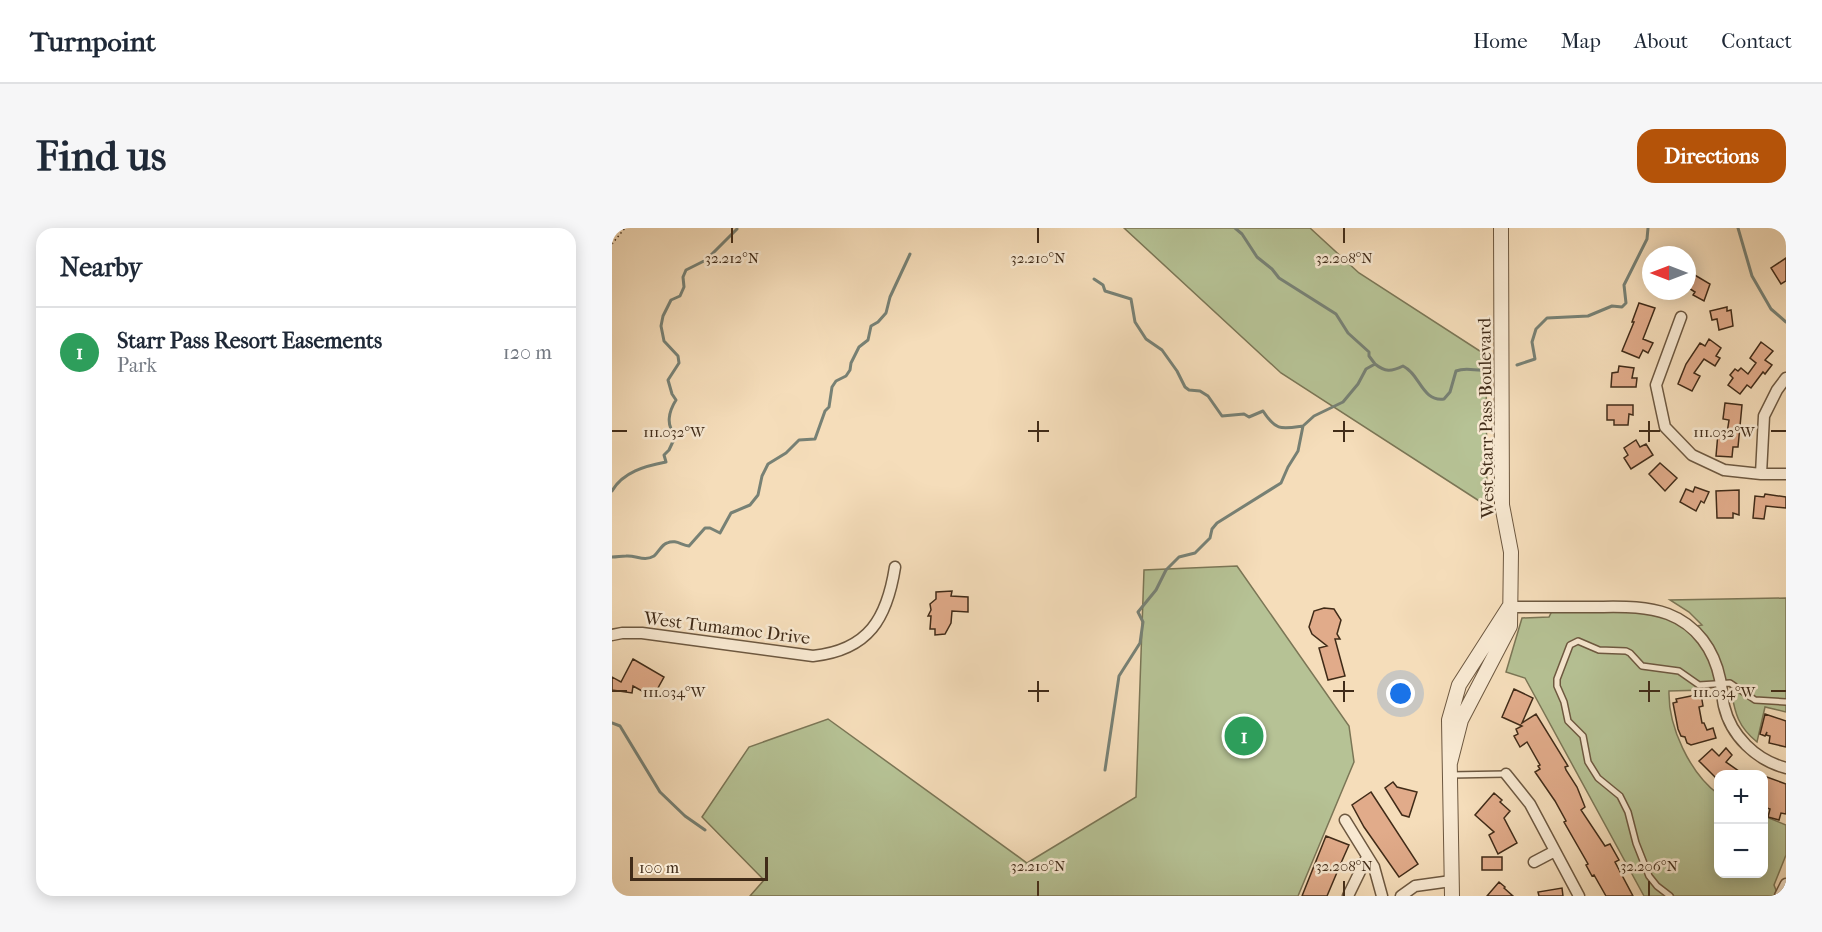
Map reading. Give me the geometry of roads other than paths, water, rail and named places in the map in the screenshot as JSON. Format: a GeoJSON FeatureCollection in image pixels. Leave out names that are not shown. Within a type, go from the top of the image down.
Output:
{"type":"FeatureCollection","features":[{"type":"Feature","properties":{"kind":"street","name":"West Starr Pass Boulevard"},"geometry":{"type":"LineString","coordinates":[[1452,896],[1450,769],[1461,720],[1510,626],[1511,552],[1502,505],[1501,228]]}},
{"type":"Feature","properties":{"kind":"street"},"geometry":{"type":"LineString","coordinates":[[1681,317],[1656,385],[1665,427],[1692,455],[1725,470],[1786,474]]}},
{"type":"Feature","properties":{"kind":"street"},"geometry":{"type":"LineString","coordinates":[[1761,474],[1764,416],[1786,378]]}},
{"type":"Feature","properties":{"kind":"street","name":"West Tumamoc Drive"},"geometry":{"type":"LineString","coordinates":[[612,635],[642,633],[813,656],[837,652],[857,641],[874,626],[882,614],[891,590],[895,567]]}},
{"type":"Feature","properties":{"kind":"street"},"geometry":{"type":"LineString","coordinates":[[1509,606],[1639,607],[1670,615],[1688,625],[1703,638],[1713,656],[1721,684],[1725,711],[1737,734],[1761,757],[1786,768]]}},
{"type":"Feature","properties":{"kind":"street"},"geometry":{"type":"LineString","coordinates":[[1506,774],[1530,804],[1579,896]]}},
{"type":"Feature","properties":{"kind":"street"},"geometry":{"type":"LineString","coordinates":[[1345,820],[1374,867],[1382,896]]}},
{"type":"Feature","properties":{"kind":"street"},"geometry":{"type":"LineString","coordinates":[[1534,862],[1555,851]]}},
{"type":"Feature","properties":{"kind":"street"},"geometry":{"type":"LineString","coordinates":[[1348,896],[1367,857]]}},
{"type":"Feature","properties":{"kind":"street"},"geometry":{"type":"LineString","coordinates":[[1401,896],[1415,886],[1451,881]]}},
{"type":"Feature","properties":{"kind":"street"},"geometry":{"type":"LineString","coordinates":[[1780,896],[1786,884]]}},
{"type":"Feature","properties":{"kind":"lane"},"geometry":{"type":"LineString","coordinates":[[1670,896],[1657,886],[1645,867],[1628,812],[1620,796],[1598,778],[1588,762],[1583,736],[1568,721],[1557,679],[1570,645],[1578,641],[1599,650],[1626,651],[1641,666],[1679,671],[1700,685],[1730,683],[1755,700],[1786,702]]}},
{"type":"Feature","properties":{"kind":"lane"},"geometry":{"type":"LineString","coordinates":[[1450,769],[1506,774]]}},
{"type":"Feature","properties":{"kind":"waterway"},"geometry":{"type":"LineString","coordinates":[[1235,228],[1242,234],[1257,257],[1279,278],[1336,314],[1348,333],[1369,352],[1375,364]]}},
{"type":"Feature","properties":{"kind":"waterway"},"geometry":{"type":"LineString","coordinates":[[1517,365],[1535,359],[1532,342],[1536,329],[1547,318],[1588,316],[1612,306],[1622,307],[1626,303],[1624,285],[1647,239],[1648,228]]}},
{"type":"Feature","properties":{"kind":"waterway"},"geometry":{"type":"LineString","coordinates":[[1738,228],[1752,276],[1771,309],[1786,322]]}},
{"type":"Feature","properties":{"kind":"waterway"},"geometry":{"type":"LineString","coordinates":[[612,491],[628,475],[666,462],[664,455],[676,435],[669,423],[676,400],[668,380],[679,363],[678,356],[664,341],[661,326],[663,316],[671,300],[680,296],[684,287],[683,277],[686,270],[706,260],[737,229]]}},
{"type":"Feature","properties":{"kind":"waterway"},"geometry":{"type":"LineString","coordinates":[[612,557],[650,558],[663,545],[670,542],[689,546],[705,528],[720,533],[731,513],[750,505],[758,495],[762,476],[768,464],[786,453],[799,440],[815,439],[825,411],[829,407],[832,387],[836,381],[846,376],[859,347],[868,340],[871,326],[886,313],[890,297],[910,254]]}},
{"type":"Feature","properties":{"kind":"waterway"},"geometry":{"type":"LineString","coordinates":[[1094,279],[1103,285],[1105,291],[1131,299],[1135,322],[1146,339],[1162,350],[1185,387],[1208,396],[1222,416],[1244,414],[1249,417],[1263,411],[1272,422],[1280,427],[1303,426]]}},
{"type":"Feature","properties":{"kind":"waterway"},"geometry":{"type":"LineString","coordinates":[[1105,770],[1119,676],[1140,643],[1143,622],[1138,612],[1156,590],[1166,570],[1179,557],[1195,553],[1210,538],[1212,529],[1217,523],[1281,483],[1298,451],[1303,426],[1314,416],[1343,402],[1358,384],[1366,369],[1375,364],[1388,370],[1403,366],[1409,370],[1426,392],[1437,399],[1444,399],[1450,392],[1456,371],[1491,369]]}},
{"type":"Feature","properties":{"kind":"waterway"},"geometry":{"type":"LineString","coordinates":[[612,723],[620,726],[660,792],[685,816],[705,830]]}},
{"type":"Feature","properties":{"kind":"place","name":"Starr Pass Resort Easements"},"geometry":{"type":"Point","coordinates":[1244,736]}}]}
